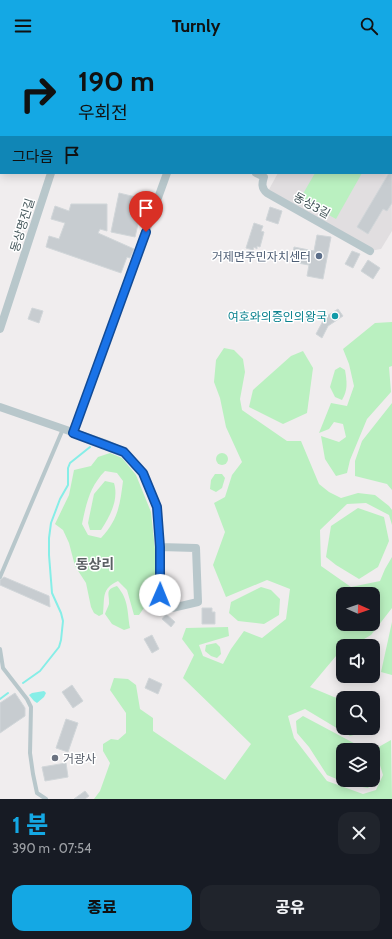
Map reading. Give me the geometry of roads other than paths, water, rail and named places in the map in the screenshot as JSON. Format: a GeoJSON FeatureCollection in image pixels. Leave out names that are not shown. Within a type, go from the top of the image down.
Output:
{"type":"FeatureCollection","features":[{"type":"Feature","properties":{"kind":"street","name":"동상명진길"},"geometry":{"type":"LineString","coordinates":[[0,329],[51,174]]}},
{"type":"Feature","properties":{"kind":"street"},"geometry":{"type":"LineString","coordinates":[[73,433],[167,174]]}},
{"type":"Feature","properties":{"kind":"street","name":"동상3길"},"geometry":{"type":"LineString","coordinates":[[258,174],[264,177],[262,184],[263,190],[267,193],[370,251]]}},
{"type":"Feature","properties":{"kind":"street"},"geometry":{"type":"LineString","coordinates":[[0,407],[124,452],[143,473],[157,507],[160,547],[160,595],[172,608],[198,602],[196,548],[160,547]]}},
{"type":"Feature","properties":{"kind":"lane"},"geometry":{"type":"LineString","coordinates":[[0,578],[63,429]]}},
{"type":"Feature","properties":{"kind":"lane"},"geometry":{"type":"LineString","coordinates":[[0,649],[3,668],[31,707],[30,753],[32,774],[37,793],[46,799]]}},
{"type":"Feature","properties":{"kind":"water"},"geometry":{"type":"Polygon","coordinates":[[[44,691],[46,693],[44,697],[37,703],[29,695],[32,693],[44,691]]]}},
{"type":"Feature","properties":{"kind":"waterway"},"geometry":{"type":"LineString","coordinates":[[23,683],[40,671],[59,647],[61,640],[63,621],[52,593],[49,555],[51,523],[60,499],[68,485],[68,468],[70,463],[90,447]]}},
{"type":"Feature","properties":{"kind":"waterway"},"geometry":{"type":"LineString","coordinates":[[0,699],[8,693]]}},
{"type":"Feature","properties":{"kind":"place","name":"거제면주민자치센터"},"geometry":{"type":"Point","coordinates":[319,256]}},
{"type":"Feature","properties":{"kind":"place","name":"여호와의증인의왕국"},"geometry":{"type":"Point","coordinates":[335,316]}},
{"type":"Feature","properties":{"kind":"place","name":"거광사"},"geometry":{"type":"Point","coordinates":[55,758]}},
{"type":"Feature","properties":{"kind":"district","name":"동상리"},"geometry":{"type":"Point","coordinates":[95,564]}}]}
